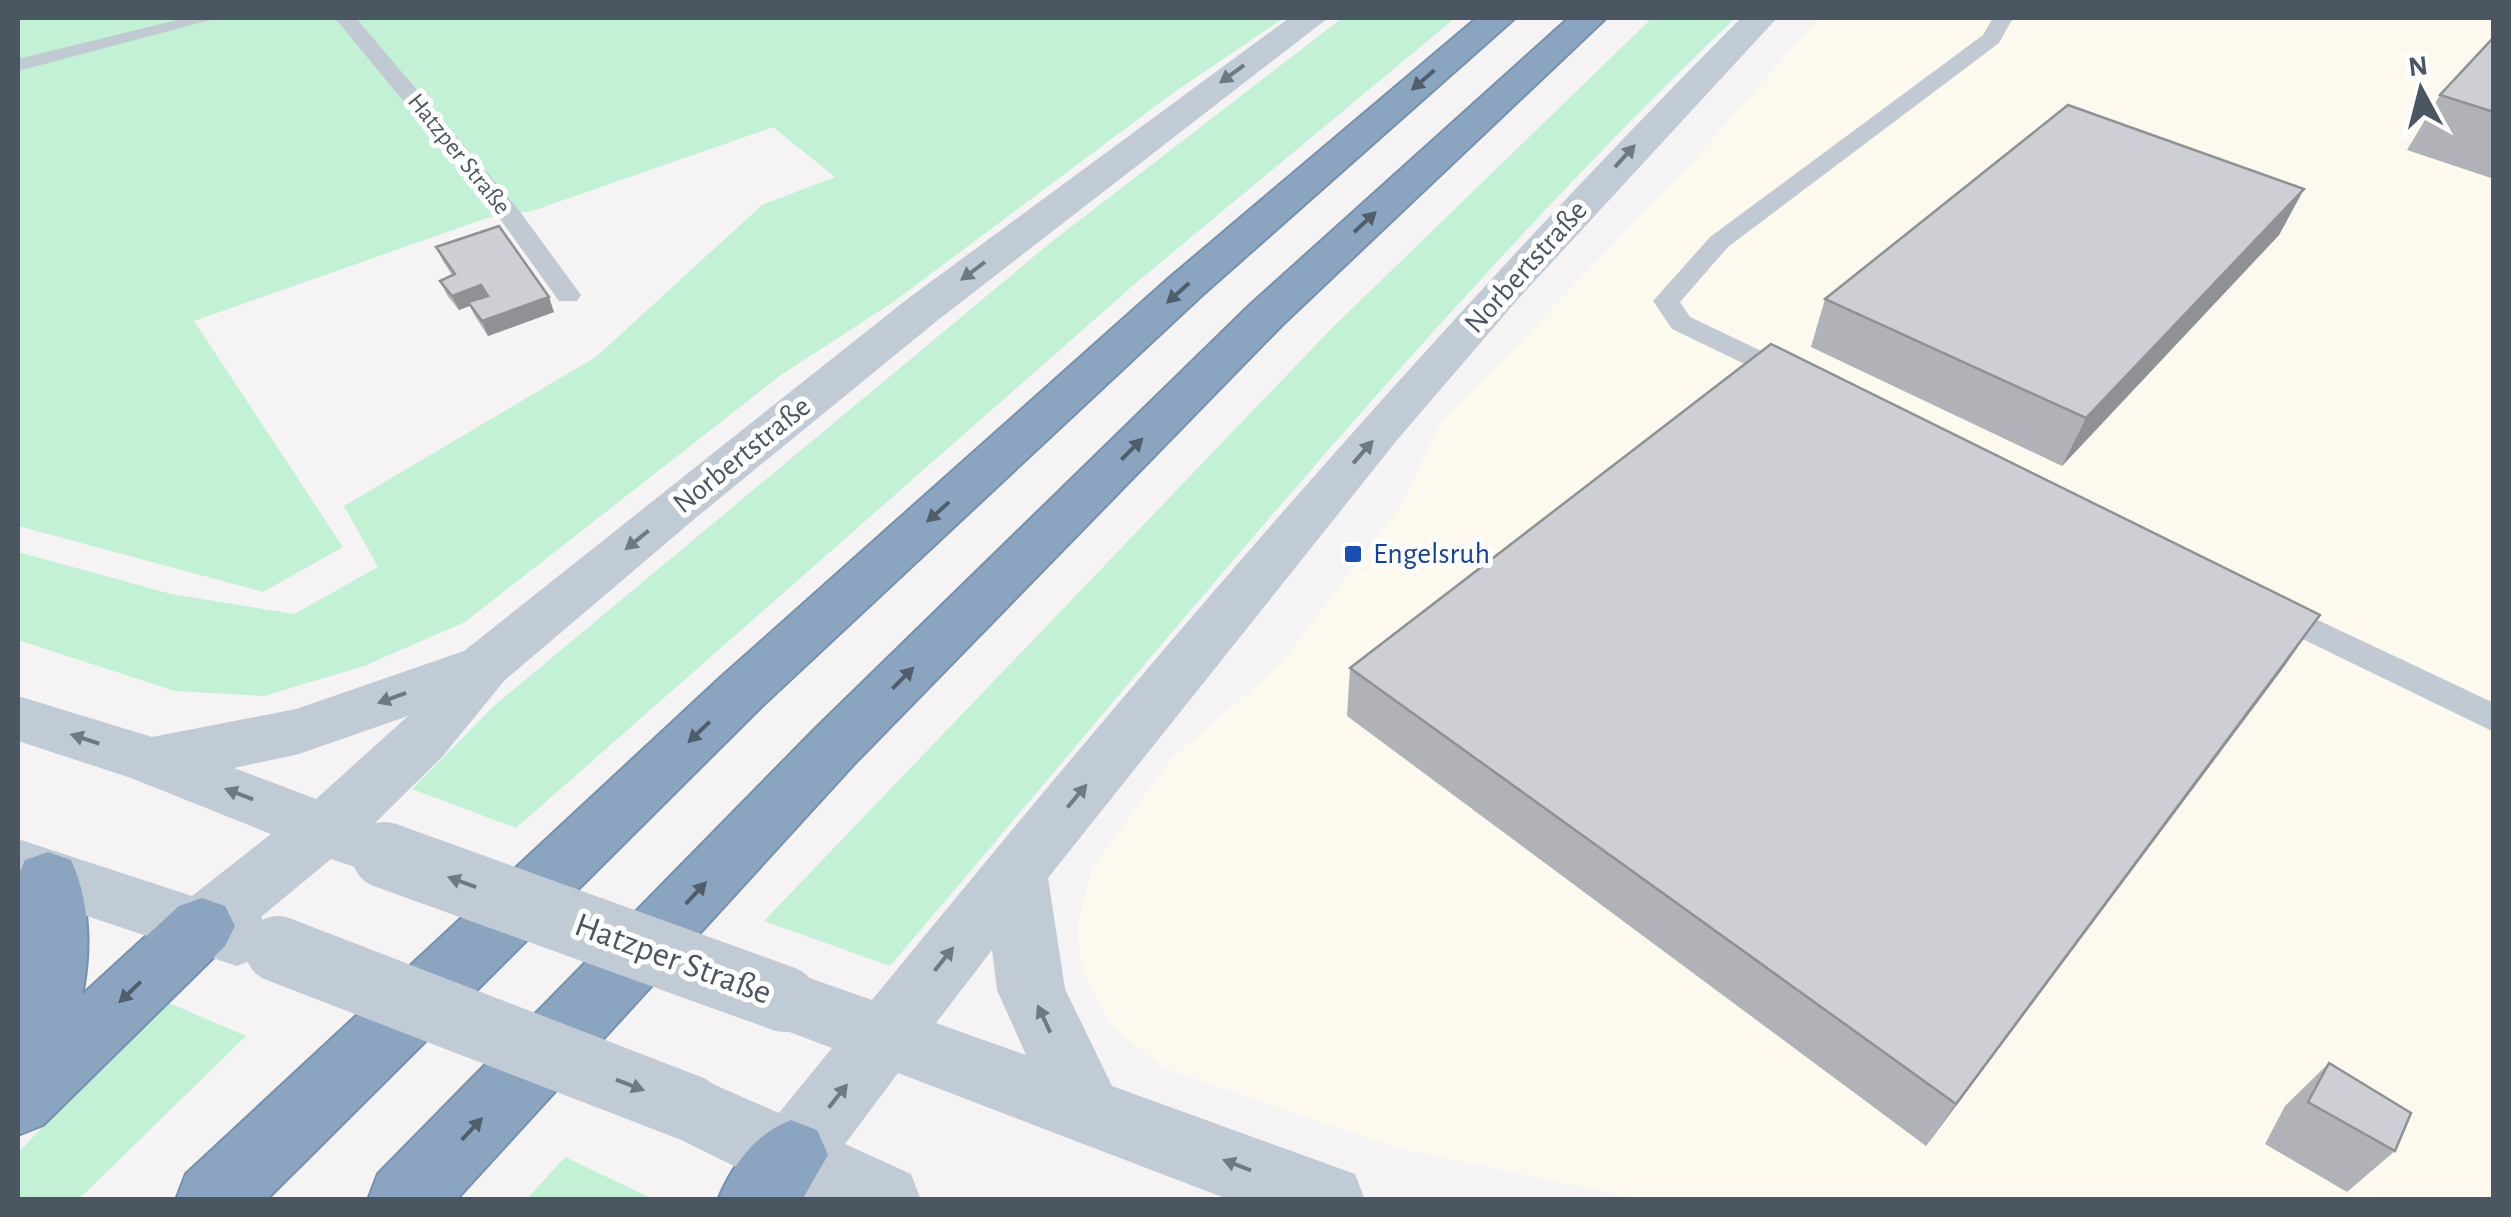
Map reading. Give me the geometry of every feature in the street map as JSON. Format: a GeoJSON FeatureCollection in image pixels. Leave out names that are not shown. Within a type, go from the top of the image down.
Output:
{"type":"FeatureCollection","features":[{"type":"Feature","properties":{"kind":"highway"},"geometry":{"type":"LineString","coordinates":[[213,1200],[740,693],[1184,288],[1498,18]]}},
{"type":"Feature","properties":{"kind":"highway"},"geometry":{"type":"LineString","coordinates":[[405,1200],[834,748],[1266,315],[1588,18]]}},
{"type":"Feature","properties":{"kind":"highway"},"geometry":{"type":"LineString","coordinates":[[18,1057],[36,1030],[55,980],[56,941],[33,872]]}},
{"type":"Feature","properties":{"kind":"highway"},"geometry":{"type":"LineString","coordinates":[[18,1101],[202,926]]}},
{"type":"Feature","properties":{"kind":"main road","name":"Norbertstraße"},"geometry":{"type":"LineString","coordinates":[[202,926],[326,828],[422,741],[484,666],[922,310],[1311,18]]}},
{"type":"Feature","properties":{"kind":"main road","name":"Norbertstraße"},"geometry":{"type":"LineString","coordinates":[[773,1177],[1015,871],[1300,526],[1660,118],[1760,18]]}},
{"type":"Feature","properties":{"kind":"main road"},"geometry":{"type":"LineString","coordinates":[[152,760],[299,732],[484,666]]}},
{"type":"Feature","properties":{"kind":"main road","name":"Hatzper Straße"},"geometry":{"type":"LineString","coordinates":[[18,718],[152,760],[385,854],[1085,1107],[1328,1200]]}},
{"type":"Feature","properties":{"kind":"main road"},"geometry":{"type":"LineString","coordinates":[[1015,871],[1031,990],[1085,1107]]}},
{"type":"Feature","properties":{"kind":"main road"},"geometry":{"type":"LineString","coordinates":[[33,872],[278,949],[690,1108],[773,1177],[884,1200]]}},
{"type":"Feature","properties":{"kind":"lane"},"geometry":{"type":"LineString","coordinates":[[18,65],[208,18]]}},
{"type":"Feature","properties":{"kind":"lane","name":"Hatzper Straße"},"geometry":{"type":"LineString","coordinates":[[345,18],[509,214],[568,295]]}},
{"type":"Feature","properties":{"kind":"lane"},"geometry":{"type":"LineString","coordinates":[[1824,392],[1681,323],[1666,301],[1720,242],[1992,39],[2002,18]]}},
{"type":"Feature","properties":{"kind":"lane"},"geometry":{"type":"LineString","coordinates":[[2246,598],[2494,719]]}},
{"type":"Feature","properties":{"kind":"shaded area"},"geometry":{"type":"Polygon","coordinates":[[[1819,18],[2493,18],[2493,1199],[1639,1199],[1397,1148],[1164,1068],[1112,1027],[1082,971],[1077,928],[1092,869],[1171,759],[1279,666],[1400,507],[1439,426],[1693,161],[1819,18]]]}},
{"type":"Feature","properties":{"kind":"green space"},"geometry":{"type":"Polygon","coordinates":[[[18,18],[1284,18],[1173,93],[893,302],[781,375],[465,622],[364,666],[264,696],[175,691],[18,640],[18,552],[171,594],[294,614],[378,567],[344,506],[596,357],[762,205],[835,177],[773,127],[532,211],[487,218],[194,321],[343,547],[263,592],[18,526],[18,18]]]}},
{"type":"Feature","properties":{"kind":"green space"},"geometry":{"type":"Polygon","coordinates":[[[1342,18],[1455,18],[1136,283],[516,828],[412,789],[495,705],[1050,243],[1342,18]]]}},
{"type":"Feature","properties":{"kind":"green space"},"geometry":{"type":"Polygon","coordinates":[[[1652,18],[1735,18],[1622,130],[1406,362],[1197,602],[890,966],[764,921],[1331,329],[1652,18]]]}},
{"type":"Feature","properties":{"kind":"green space"},"geometry":{"type":"Polygon","coordinates":[[[162,1000],[246,1036],[79,1199],[18,1199],[18,1153],[162,1000]]]}},
{"type":"Feature","properties":{"kind":"green space"},"geometry":{"type":"Polygon","coordinates":[[[565,1157],[653,1199],[527,1199],[565,1157]]]}},
{"type":"Feature","properties":{"kind":"building"},"geometry":{"type":"Polygon","coordinates":[[[2494,37],[2494,112],[2440,95],[2494,37]]]}},
{"type":"Feature","properties":{"kind":"building"},"geometry":{"type":"Polygon","coordinates":[[[2068,105],[2304,189],[2086,418],[1825,299],[2068,105]]]}},
{"type":"Feature","properties":{"kind":"building"},"geometry":{"type":"Polygon","coordinates":[[[499,226],[549,297],[482,321],[468,302],[488,296],[481,285],[452,296],[440,281],[455,274],[436,247],[499,226]]]}},
{"type":"Feature","properties":{"kind":"building"},"geometry":{"type":"Polygon","coordinates":[[[1771,344],[2320,615],[1956,1104],[1350,668],[1771,344]]]}},
{"type":"Feature","properties":{"kind":"building"},"geometry":{"type":"Polygon","coordinates":[[[2329,1063],[2411,1113],[2395,1151],[2308,1102],[2329,1063]]]}},
{"type":"Feature","properties":{"kind":"place","name":"Engelsruh"},"geometry":{"type":"Point","coordinates":[1353,554]}}]}
